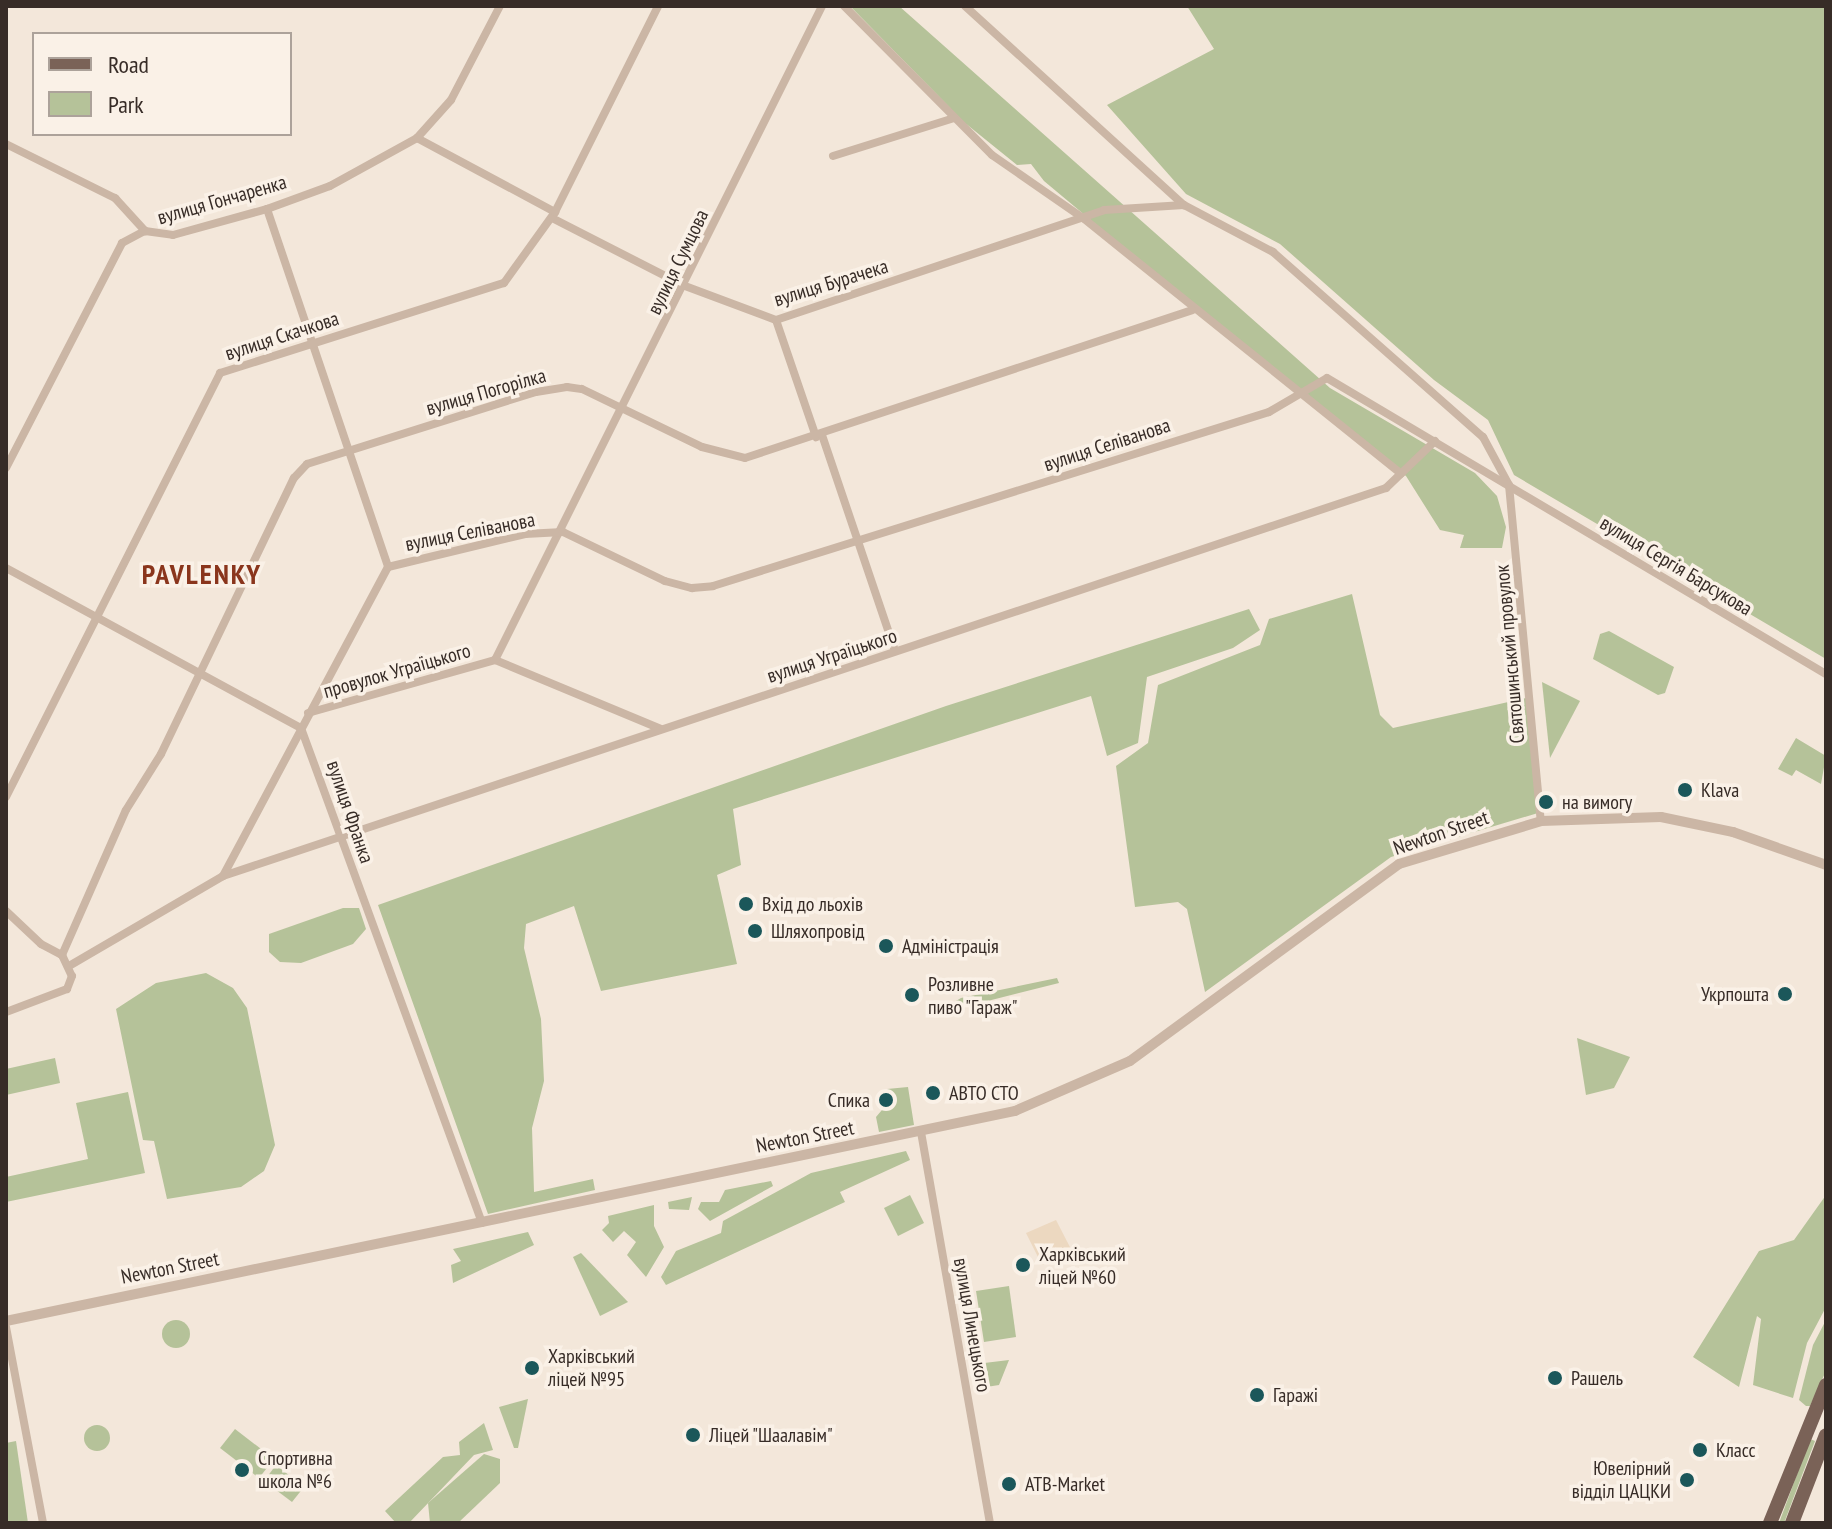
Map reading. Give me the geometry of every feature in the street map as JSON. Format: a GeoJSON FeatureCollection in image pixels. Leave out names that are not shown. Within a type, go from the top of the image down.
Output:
{"type":"FeatureCollection","features":[{"type":"Feature","properties":{"kind":"main road"},"geometry":{"type":"LineString","coordinates":[[1770,1523],[1826,1385]]}},
{"type":"Feature","properties":{"kind":"main road"},"geometry":{"type":"LineString","coordinates":[[1811,1418],[1826,1424]]}},
{"type":"Feature","properties":{"kind":"main road"},"geometry":{"type":"LineString","coordinates":[[1792,1523],[1826,1435]]}},
{"type":"Feature","properties":{"kind":"street","name":"вулиця Гончаренка"},"geometry":{"type":"LineString","coordinates":[[6,468],[122,243],[145,231],[173,235],[267,209],[330,186],[389,149],[417,138],[451,100],[500,6]]}},
{"type":"Feature","properties":{"kind":"street","name":"вулиця Скачкова"},"geometry":{"type":"LineString","coordinates":[[6,797],[220,373],[504,283],[554,215],[658,6]]}},
{"type":"Feature","properties":{"kind":"street","name":"вулиця Сумцова"},"geometry":{"type":"LineString","coordinates":[[563,532],[822,6]]}},
{"type":"Feature","properties":{"kind":"street"},"geometry":{"type":"LineString","coordinates":[[844,6],[928,86],[954,118],[992,155],[1083,218],[1297,395],[1401,474]]}},
{"type":"Feature","properties":{"kind":"street"},"geometry":{"type":"LineString","coordinates":[[965,6],[1184,205],[1273,252],[1448,402],[1483,437],[1509,485]]}},
{"type":"Feature","properties":{"kind":"street"},"geometry":{"type":"LineString","coordinates":[[833,156],[954,118]]}},
{"type":"Feature","properties":{"kind":"street","name":"вулиця Бурачека"},"geometry":{"type":"LineString","coordinates":[[417,138],[685,286],[776,320],[1104,210],[1184,205]]}},
{"type":"Feature","properties":{"kind":"street"},"geometry":{"type":"LineString","coordinates":[[7,145],[115,198],[145,231]]}},
{"type":"Feature","properties":{"kind":"street"},"geometry":{"type":"LineString","coordinates":[[267,209],[388,567]]}},
{"type":"Feature","properties":{"kind":"street","name":"вулиця Погорілка"},"geometry":{"type":"LineString","coordinates":[[62,955],[126,810],[161,754],[197,673],[299,470],[348,450],[550,388],[582,389],[622,412],[734,458],[819,436],[1192,310]]}},
{"type":"Feature","properties":{"kind":"street"},"geometry":{"type":"LineString","coordinates":[[776,320],[860,542],[895,651]]}},
{"type":"Feature","properties":{"kind":"street","name":"вулиця Сергія Барсукова"},"geometry":{"type":"LineString","coordinates":[[1327,378],[1826,674]]}},
{"type":"Feature","properties":{"kind":"street","name":"вулиця Селіванова"},"geometry":{"type":"LineString","coordinates":[[223,876],[388,567],[525,534],[563,532],[665,581],[692,588],[860,542],[1269,412],[1327,378]]}},
{"type":"Feature","properties":{"kind":"street","name":"вулиця Уграїцького"},"geometry":{"type":"LineString","coordinates":[[223,876],[343,839],[661,729],[1386,488],[1435,441]]}},
{"type":"Feature","properties":{"kind":"street","name":"Святошинський провулок"},"geometry":{"type":"LineString","coordinates":[[1509,485],[1541,821]]}},
{"type":"Feature","properties":{"kind":"street","name":"провулок Уграїцького"},"geometry":{"type":"LineString","coordinates":[[495,660],[563,532]]}},
{"type":"Feature","properties":{"kind":"street"},"geometry":{"type":"LineString","coordinates":[[6,568],[301,728]]}},
{"type":"Feature","properties":{"kind":"street","name":"провулок Уграїцького"},"geometry":{"type":"LineString","coordinates":[[308,713],[495,660],[661,729]]}},
{"type":"Feature","properties":{"kind":"street","name":"вулиця Франка"},"geometry":{"type":"LineString","coordinates":[[301,728],[482,1223]]}},
{"type":"Feature","properties":{"kind":"street","name":"Newton Street"},"geometry":{"type":"LineString","coordinates":[[6,1321],[1015,1111],[1130,1061],[1399,864],[1541,821],[1661,817],[1733,832],[1826,865]]}},
{"type":"Feature","properties":{"kind":"street"},"geometry":{"type":"LineString","coordinates":[[69,966],[223,876]]}},
{"type":"Feature","properties":{"kind":"street"},"geometry":{"type":"LineString","coordinates":[[6,911],[41,944],[62,955],[69,966],[67,989],[6,1012]]}},
{"type":"Feature","properties":{"kind":"street","name":"вулиця Линецького"},"geometry":{"type":"LineString","coordinates":[[921,1132],[990,1523]]}},
{"type":"Feature","properties":{"kind":"street"},"geometry":{"type":"LineString","coordinates":[[6,1327],[43,1523]]}},
{"type":"Feature","properties":{"kind":"green space"},"geometry":{"type":"Polygon","coordinates":[[[850,6],[899,6],[1330,388],[1475,473],[1497,496],[1506,527],[1502,548],[1460,548],[1464,535],[1440,530],[1406,476],[1341,429],[1044,181],[1031,164],[1017,165],[965,123],[850,6]]]}},
{"type":"Feature","properties":{"kind":"green space"},"geometry":{"type":"Polygon","coordinates":[[[1187,6],[1826,6],[1826,659],[1514,475],[1488,420],[1434,380],[1280,244],[1186,194],[1107,105],[1214,49],[1187,6]]]}},
{"type":"Feature","properties":{"kind":"green space"},"geometry":{"type":"Polygon","coordinates":[[[1352,594],[1380,715],[1393,728],[1526,698],[1538,813],[1391,857],[1205,992],[1187,909],[1178,902],[1135,907],[1116,766],[1148,743],[1158,685],[1260,645],[1269,619],[1352,594]]]}},
{"type":"Feature","properties":{"kind":"green space"},"geometry":{"type":"Polygon","coordinates":[[[1249,609],[1260,630],[1233,648],[1147,677],[1138,743],[1107,756],[1091,696],[733,809],[741,865],[717,875],[737,964],[601,991],[574,906],[526,924],[524,948],[541,1019],[544,1081],[532,1128],[534,1192],[593,1179],[595,1190],[488,1214],[378,905],[946,706],[1249,609]]]}},
{"type":"Feature","properties":{"kind":"green space"},"geometry":{"type":"Polygon","coordinates":[[[1609,631],[1674,667],[1665,693],[1658,695],[1593,659],[1600,634],[1609,631]]]}},
{"type":"Feature","properties":{"kind":"green space"},"geometry":{"type":"Polygon","coordinates":[[[1542,682],[1580,701],[1550,758],[1542,682]]]}},
{"type":"Feature","properties":{"kind":"green space"},"geometry":{"type":"Polygon","coordinates":[[[1796,738],[1826,756],[1821,784],[1796,770],[1792,776],[1778,769],[1796,738]]]}},
{"type":"Feature","properties":{"kind":"green space"},"geometry":{"type":"Polygon","coordinates":[[[343,908],[359,908],[366,929],[353,944],[301,963],[280,962],[269,952],[269,934],[343,908]]]}},
{"type":"Feature","properties":{"kind":"green space"},"geometry":{"type":"Polygon","coordinates":[[[206,973],[233,988],[247,1008],[275,1145],[264,1171],[241,1187],[167,1199],[154,1141],[143,1140],[116,1009],[156,983],[206,973]]]}},
{"type":"Feature","properties":{"kind":"green space"},"geometry":{"type":"Polygon","coordinates":[[[1057,978],[1059,983],[964,1007],[946,1007],[961,998],[1057,978]]]}},
{"type":"Feature","properties":{"kind":"green space"},"geometry":{"type":"Polygon","coordinates":[[[1577,1038],[1630,1057],[1614,1088],[1586,1095],[1577,1038]]]}},
{"type":"Feature","properties":{"kind":"green space"},"geometry":{"type":"Polygon","coordinates":[[[55,1058],[60,1083],[6,1095],[6,1069],[55,1058]]]}},
{"type":"Feature","properties":{"kind":"green space"},"geometry":{"type":"Polygon","coordinates":[[[908,1087],[914,1125],[879,1132],[876,1117],[893,1097],[887,1089],[908,1087]]]}},
{"type":"Feature","properties":{"kind":"green space"},"geometry":{"type":"Polygon","coordinates":[[[128,1092],[145,1173],[6,1202],[6,1177],[88,1159],[76,1103],[128,1092]]]}},
{"type":"Feature","properties":{"kind":"green space"},"geometry":{"type":"Polygon","coordinates":[[[906,1151],[910,1160],[840,1192],[845,1202],[666,1285],[661,1277],[676,1251],[721,1233],[723,1221],[811,1173],[906,1151]]]}},
{"type":"Feature","properties":{"kind":"green space"},"geometry":{"type":"Polygon","coordinates":[[[771,1181],[773,1186],[710,1221],[698,1209],[701,1202],[719,1202],[725,1190],[771,1181]]]}},
{"type":"Feature","properties":{"kind":"green space"},"geometry":{"type":"Polygon","coordinates":[[[910,1195],[924,1223],[898,1236],[884,1208],[910,1195]]]}},
{"type":"Feature","properties":{"kind":"green space"},"geometry":{"type":"Polygon","coordinates":[[[1826,1195],[1826,1307],[1807,1343],[1793,1398],[1753,1385],[1761,1319],[1757,1316],[1739,1387],[1693,1357],[1759,1251],[1794,1240],[1826,1195]]]}},
{"type":"Feature","properties":{"kind":"green space"},"geometry":{"type":"Polygon","coordinates":[[[692,1197],[689,1210],[669,1209],[668,1202],[692,1197]]]}},
{"type":"Feature","properties":{"kind":"green space"},"geometry":{"type":"Polygon","coordinates":[[[654,1205],[654,1226],[664,1247],[646,1277],[627,1255],[636,1242],[624,1231],[613,1242],[602,1230],[609,1223],[608,1216],[654,1205]]]}},
{"type":"Feature","properties":{"kind":"green space"},"geometry":{"type":"Polygon","coordinates":[[[528,1232],[534,1245],[453,1283],[451,1265],[461,1261],[453,1249],[528,1232]]]}},
{"type":"Feature","properties":{"kind":"green space"},"geometry":{"type":"Polygon","coordinates":[[[581,1253],[628,1302],[600,1316],[573,1257],[581,1253]]]}},
{"type":"Feature","properties":{"kind":"green space"},"geometry":{"type":"Polygon","coordinates":[[[1009,1286],[1016,1337],[984,1342],[976,1291],[1009,1286]]]}},
{"type":"Feature","properties":{"kind":"green space"},"geometry":{"type":"Polygon","coordinates":[[[176,1320],[186,1324],[190,1334],[186,1344],[176,1348],[166,1344],[162,1334],[166,1324],[176,1320]]]}},
{"type":"Feature","properties":{"kind":"green space"},"geometry":{"type":"Polygon","coordinates":[[[1826,1320],[1826,1371],[1810,1406],[1806,1406],[1799,1400],[1813,1345],[1826,1320]]]}},
{"type":"Feature","properties":{"kind":"green space"},"geometry":{"type":"Polygon","coordinates":[[[1009,1360],[999,1385],[980,1388],[976,1364],[1009,1360]]]}},
{"type":"Feature","properties":{"kind":"green space"},"geometry":{"type":"Polygon","coordinates":[[[528,1399],[518,1448],[514,1448],[499,1407],[528,1399]]]}},
{"type":"Feature","properties":{"kind":"green space"},"geometry":{"type":"Polygon","coordinates":[[[484,1423],[493,1450],[474,1455],[409,1523],[396,1523],[385,1511],[443,1457],[460,1455],[459,1442],[484,1423]]]}},
{"type":"Feature","properties":{"kind":"green space"},"geometry":{"type":"Polygon","coordinates":[[[97,1425],[106,1429],[110,1438],[106,1447],[97,1451],[88,1447],[84,1438],[88,1429],[97,1425]]]}},
{"type":"Feature","properties":{"kind":"green space"},"geometry":{"type":"Polygon","coordinates":[[[235,1429],[274,1459],[259,1478],[220,1448],[235,1429]]]}},
{"type":"Feature","properties":{"kind":"green space"},"geometry":{"type":"Polygon","coordinates":[[[1810,1439],[1815,1441],[1784,1523],[1779,1523],[1810,1439]]]}},
{"type":"Feature","properties":{"kind":"green space"},"geometry":{"type":"Polygon","coordinates":[[[16,1441],[28,1523],[6,1523],[6,1443],[16,1441]]]}},
{"type":"Feature","properties":{"kind":"green space"},"geometry":{"type":"Polygon","coordinates":[[[484,1454],[500,1459],[500,1483],[458,1523],[430,1523],[428,1503],[484,1454]]]}},
{"type":"Feature","properties":{"kind":"green space"},"geometry":{"type":"Polygon","coordinates":[[[276,1465],[304,1487],[292,1502],[264,1481],[276,1465]]]}},
{"type":"Feature","properties":{"kind":"shaded area"},"geometry":{"type":"Polygon","coordinates":[[[1056,1220],[1072,1251],[1042,1265],[1026,1233],[1056,1220]]]}},
{"type":"Feature","properties":{"kind":"place","name":"Klava"},"geometry":{"type":"Point","coordinates":[1685,790]}},
{"type":"Feature","properties":{"kind":"place","name":"на вимогу"},"geometry":{"type":"Point","coordinates":[1546,802]}},
{"type":"Feature","properties":{"kind":"place","name":"Вхід до льохів"},"geometry":{"type":"Point","coordinates":[746,904]}},
{"type":"Feature","properties":{"kind":"place","name":"Шляхопровід"},"geometry":{"type":"Point","coordinates":[755,931]}},
{"type":"Feature","properties":{"kind":"place","name":"Адміністрація"},"geometry":{"type":"Point","coordinates":[886,946]}},
{"type":"Feature","properties":{"kind":"place","name":"Укрпошта"},"geometry":{"type":"Point","coordinates":[1785,994]}},
{"type":"Feature","properties":{"kind":"place","name":"Розливне пиво \"Гараж\""},"geometry":{"type":"Point","coordinates":[912,995]}},
{"type":"Feature","properties":{"kind":"place","name":"АВТО СТО"},"geometry":{"type":"Point","coordinates":[933,1093]}},
{"type":"Feature","properties":{"kind":"place","name":"Спика"},"geometry":{"type":"Point","coordinates":[886,1100]}},
{"type":"Feature","properties":{"kind":"place","name":"Харківський ліцей №60"},"geometry":{"type":"Point","coordinates":[1023,1265]}},
{"type":"Feature","properties":{"kind":"place","name":"Харківський ліцей №95"},"geometry":{"type":"Point","coordinates":[532,1368]}},
{"type":"Feature","properties":{"kind":"place","name":"Рашель"},"geometry":{"type":"Point","coordinates":[1555,1378]}},
{"type":"Feature","properties":{"kind":"place","name":"Гаражі"},"geometry":{"type":"Point","coordinates":[1257,1395]}},
{"type":"Feature","properties":{"kind":"place","name":"Ліцей \"Шаалавім\""},"geometry":{"type":"Point","coordinates":[693,1435]}},
{"type":"Feature","properties":{"kind":"place","name":"Класс"},"geometry":{"type":"Point","coordinates":[1700,1450]}},
{"type":"Feature","properties":{"kind":"place","name":"Спортивна школа №6"},"geometry":{"type":"Point","coordinates":[242,1470]}},
{"type":"Feature","properties":{"kind":"place","name":"Ювелірний відділ ЦАЦКИ"},"geometry":{"type":"Point","coordinates":[1687,1480]}},
{"type":"Feature","properties":{"kind":"place","name":"ATB-Market"},"geometry":{"type":"Point","coordinates":[1009,1484]}},
{"type":"Feature","properties":{"kind":"district","name":"PAVLENKY"},"geometry":{"type":"Point","coordinates":[202,574]}}]}
